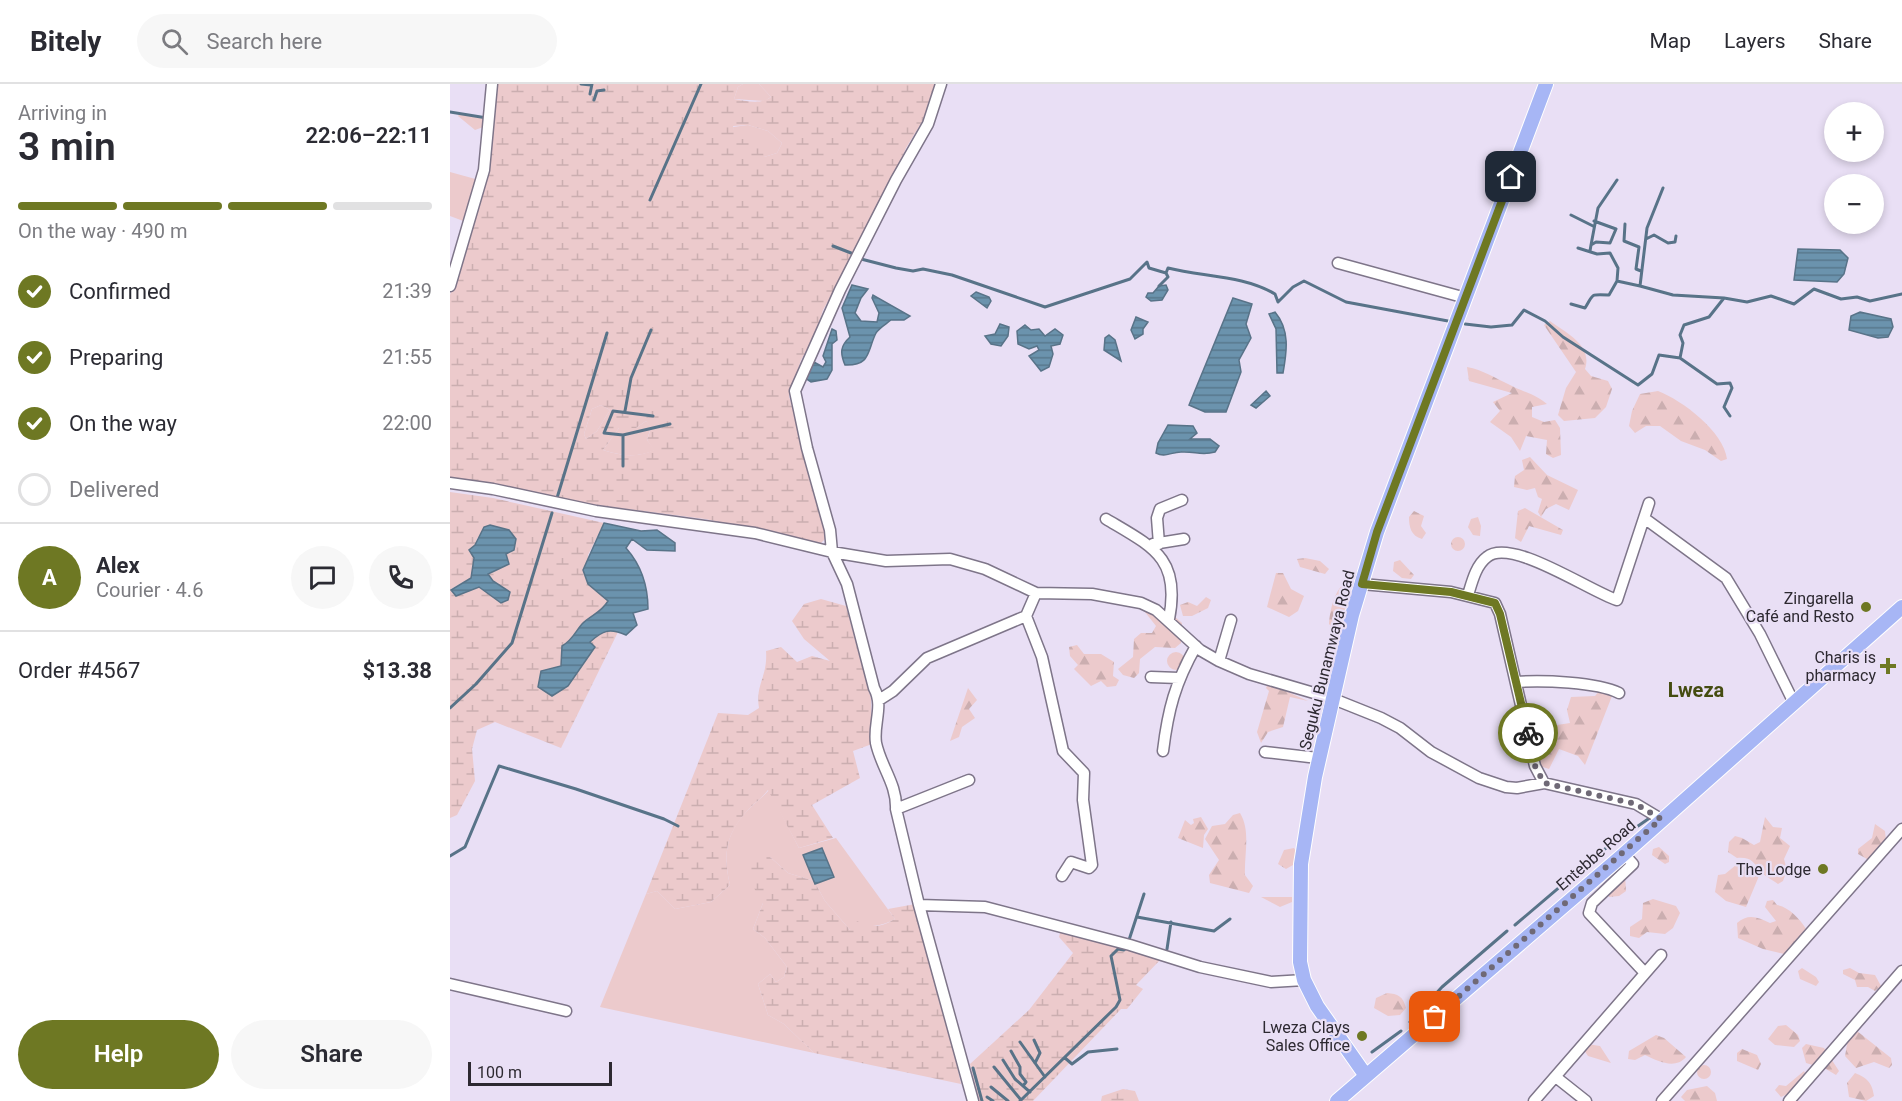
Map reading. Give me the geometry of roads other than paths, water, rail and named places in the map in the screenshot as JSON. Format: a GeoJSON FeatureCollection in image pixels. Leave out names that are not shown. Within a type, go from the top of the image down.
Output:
{"type":"FeatureCollection","features":[{"type":"Feature","properties":{"kind":"main road","name":"Seguku Bunamwaya Road"},"geometry":{"type":"LineString","coordinates":[[1366,1076],[1317,1006],[1304,980],[1299,937],[1301,864],[1318,758],[1331,698],[1377,532],[1546,84]]}},
{"type":"Feature","properties":{"kind":"main road","name":"Entebbe Road"},"geometry":{"type":"LineString","coordinates":[[1337,1101],[1624,854],[1902,607]]}},
{"type":"Feature","properties":{"kind":"street"},"geometry":{"type":"LineString","coordinates":[[450,286],[484,170],[492,84]]}},
{"type":"Feature","properties":{"kind":"street"},"geometry":{"type":"LineString","coordinates":[[941,84],[928,124],[896,180],[840,290],[795,390],[807,448],[828,519],[832,552],[847,584],[879,700],[876,740],[880,756],[897,794],[896,809],[919,905],[973,1101]]}},
{"type":"Feature","properties":{"kind":"street"},"geometry":{"type":"LineString","coordinates":[[1338,263],[1466,298]]}},
{"type":"Feature","properties":{"kind":"street"},"geometry":{"type":"LineString","coordinates":[[450,483],[494,489],[596,512],[755,533],[832,552],[886,561],[950,559],[985,569],[1036,594],[1092,594],[1121,598],[1156,610],[1169,619],[1196,646],[1219,661],[1249,674],[1331,698],[1397,726],[1431,752],[1479,778],[1506,787],[1517,788],[1544,783],[1636,804],[1661,819]]}},
{"type":"Feature","properties":{"kind":"street"},"geometry":{"type":"LineString","coordinates":[[1154,544],[1160,509],[1182,500]]}},
{"type":"Feature","properties":{"kind":"street"},"geometry":{"type":"LineString","coordinates":[[1468,595],[1473,578],[1485,558],[1501,552],[1526,557],[1617,600],[1649,502]]}},
{"type":"Feature","properties":{"kind":"street"},"geometry":{"type":"LineString","coordinates":[[1644,518],[1726,578],[1760,634],[1794,701]]}},
{"type":"Feature","properties":{"kind":"street"},"geometry":{"type":"LineString","coordinates":[[1106,519],[1154,544],[1163,558],[1172,583],[1169,619]]}},
{"type":"Feature","properties":{"kind":"street"},"geometry":{"type":"LineString","coordinates":[[1154,544],[1184,539]]}},
{"type":"Feature","properties":{"kind":"street"},"geometry":{"type":"LineString","coordinates":[[1362,584],[1468,595],[1488,600],[1497,607],[1535,766],[1544,783]]}},
{"type":"Feature","properties":{"kind":"street"},"geometry":{"type":"LineString","coordinates":[[879,700],[893,691],[927,658],[1026,616],[1036,594]]}},
{"type":"Feature","properties":{"kind":"street"},"geometry":{"type":"LineString","coordinates":[[1026,616],[1042,657],[1063,751],[1084,773],[1083,800],[1092,865],[1089,868],[1071,862],[1062,876]]}},
{"type":"Feature","properties":{"kind":"street"},"geometry":{"type":"LineString","coordinates":[[1219,661],[1231,620]]}},
{"type":"Feature","properties":{"kind":"street"},"geometry":{"type":"LineString","coordinates":[[1163,751],[1167,714],[1179,678],[1196,646]]}},
{"type":"Feature","properties":{"kind":"street"},"geometry":{"type":"LineString","coordinates":[[1151,677],[1179,678]]}},
{"type":"Feature","properties":{"kind":"street"},"geometry":{"type":"LineString","coordinates":[[1516,682],[1537,681],[1601,687],[1619,693]]}},
{"type":"Feature","properties":{"kind":"street"},"geometry":{"type":"LineString","coordinates":[[1265,752],[1318,758]]}},
{"type":"Feature","properties":{"kind":"street"},"geometry":{"type":"LineString","coordinates":[[896,809],[969,780]]}},
{"type":"Feature","properties":{"kind":"street"},"geometry":{"type":"LineString","coordinates":[[1662,1101],[1902,829]]}},
{"type":"Feature","properties":{"kind":"street"},"geometry":{"type":"LineString","coordinates":[[1624,854],[1634,864],[1592,903],[1589,913],[1645,973]]}},
{"type":"Feature","properties":{"kind":"street"},"geometry":{"type":"LineString","coordinates":[[919,905],[985,907],[1130,945],[1200,967],[1271,982],[1304,980]]}},
{"type":"Feature","properties":{"kind":"street"},"geometry":{"type":"LineString","coordinates":[[1534,1101],[1661,955]]}},
{"type":"Feature","properties":{"kind":"street"},"geometry":{"type":"LineString","coordinates":[[1789,1101],[1902,971]]}},
{"type":"Feature","properties":{"kind":"street"},"geometry":{"type":"LineString","coordinates":[[450,984],[566,1011]]}},
{"type":"Feature","properties":{"kind":"street"},"geometry":{"type":"LineString","coordinates":[[1557,1077],[1586,1101]]}},
{"type":"Feature","properties":{"kind":"water"},"geometry":{"type":"Polygon","coordinates":[[[1798,249],[1840,250],[1848,258],[1844,274],[1837,282],[1794,280],[1798,249]]]}},
{"type":"Feature","properties":{"kind":"water"},"geometry":{"type":"Polygon","coordinates":[[[852,285],[868,289],[861,298],[855,313],[861,321],[877,322],[879,313],[872,298],[873,295],[910,316],[904,320],[891,320],[883,326],[876,333],[864,360],[853,365],[845,365],[842,350],[844,343],[850,337],[842,308],[852,285]]]}},
{"type":"Feature","properties":{"kind":"water"},"geometry":{"type":"Polygon","coordinates":[[[1166,285],[1168,290],[1162,300],[1151,301],[1146,297],[1159,286],[1166,285]]]}},
{"type":"Feature","properties":{"kind":"water"},"geometry":{"type":"Polygon","coordinates":[[[976,292],[989,297],[991,301],[987,308],[971,296],[976,292]]]}},
{"type":"Feature","properties":{"kind":"water"},"geometry":{"type":"Polygon","coordinates":[[[1233,298],[1252,304],[1246,324],[1251,338],[1239,360],[1241,372],[1226,412],[1205,412],[1189,405],[1233,298]]]}},
{"type":"Feature","properties":{"kind":"water"},"geometry":{"type":"Polygon","coordinates":[[[1275,312],[1285,333],[1283,373],[1277,373],[1276,329],[1269,314],[1275,312]]]}},
{"type":"Feature","properties":{"kind":"water"},"geometry":{"type":"Polygon","coordinates":[[[1860,312],[1891,319],[1893,327],[1888,337],[1878,338],[1849,330],[1851,316],[1860,312]]]}},
{"type":"Feature","properties":{"kind":"water"},"geometry":{"type":"Polygon","coordinates":[[[1136,317],[1148,322],[1143,329],[1143,334],[1135,339],[1131,330],[1136,317]]]}},
{"type":"Feature","properties":{"kind":"water"},"geometry":{"type":"Polygon","coordinates":[[[1000,324],[1009,327],[1008,336],[1001,346],[991,344],[985,336],[995,334],[1000,324]]]}},
{"type":"Feature","properties":{"kind":"water"},"geometry":{"type":"Polygon","coordinates":[[[1025,325],[1031,330],[1039,329],[1045,336],[1055,329],[1063,335],[1060,344],[1051,346],[1053,354],[1049,367],[1041,371],[1029,356],[1039,350],[1037,346],[1029,349],[1018,344],[1017,331],[1025,325]]]}},
{"type":"Feature","properties":{"kind":"water"},"geometry":{"type":"Polygon","coordinates":[[[832,329],[836,331],[837,340],[832,344],[832,370],[827,379],[811,382],[805,378],[814,362],[823,367],[826,362],[823,356],[832,329]]]}},
{"type":"Feature","properties":{"kind":"water"},"geometry":{"type":"Polygon","coordinates":[[[1109,335],[1115,340],[1121,361],[1104,350],[1105,338],[1109,335]]]}},
{"type":"Feature","properties":{"kind":"water"},"geometry":{"type":"Polygon","coordinates":[[[1266,391],[1270,396],[1256,408],[1251,405],[1266,391]]]}},
{"type":"Feature","properties":{"kind":"water"},"geometry":{"type":"Polygon","coordinates":[[[1168,425],[1193,426],[1197,433],[1190,439],[1210,439],[1219,446],[1215,452],[1210,453],[1181,452],[1165,455],[1156,453],[1158,443],[1168,425]]]}},
{"type":"Feature","properties":{"kind":"water"},"geometry":{"type":"Polygon","coordinates":[[[604,523],[641,531],[657,530],[675,543],[675,551],[647,550],[632,539],[626,548],[643,577],[648,609],[633,613],[637,625],[626,635],[607,631],[590,642],[595,647],[568,686],[552,696],[538,687],[541,671],[561,666],[562,646],[608,601],[588,584],[583,570],[604,523]]]}},
{"type":"Feature","properties":{"kind":"water"},"geometry":{"type":"Polygon","coordinates":[[[490,525],[509,530],[516,539],[514,550],[506,554],[509,564],[488,574],[493,581],[510,592],[508,600],[501,603],[479,587],[456,596],[451,590],[471,578],[474,558],[469,550],[475,545],[484,527],[490,525]]]}},
{"type":"Feature","properties":{"kind":"water"},"geometry":{"type":"Polygon","coordinates":[[[822,848],[834,877],[815,884],[803,855],[822,848]]]}},
{"type":"Feature","properties":{"kind":"waterway"},"geometry":{"type":"LineString","coordinates":[[581,84],[591,85]]}},
{"type":"Feature","properties":{"kind":"waterway"},"geometry":{"type":"LineString","coordinates":[[590,94],[592,84]]}},
{"type":"Feature","properties":{"kind":"waterway"},"geometry":{"type":"LineString","coordinates":[[650,200],[701,84]]}},
{"type":"Feature","properties":{"kind":"waterway"},"geometry":{"type":"LineString","coordinates":[[594,100],[597,91],[604,90]]}},
{"type":"Feature","properties":{"kind":"waterway"},"geometry":{"type":"LineString","coordinates":[[450,112],[487,118]]}},
{"type":"Feature","properties":{"kind":"waterway"},"geometry":{"type":"LineString","coordinates":[[1591,245],[1598,208],[1617,180]]}},
{"type":"Feature","properties":{"kind":"waterway"},"geometry":{"type":"LineString","coordinates":[[1663,188],[1647,228],[1640,286],[1673,295],[1724,298]]}},
{"type":"Feature","properties":{"kind":"waterway"},"geometry":{"type":"LineString","coordinates":[[1571,215],[1593,226]]}},
{"type":"Feature","properties":{"kind":"waterway"},"geometry":{"type":"LineString","coordinates":[[1590,251],[1591,245],[1596,242],[1610,243],[1616,229],[1594,221]]}},
{"type":"Feature","properties":{"kind":"waterway"},"geometry":{"type":"LineString","coordinates":[[1625,224],[1624,241],[1639,247],[1636,269],[1641,271]]}},
{"type":"Feature","properties":{"kind":"waterway"},"geometry":{"type":"LineString","coordinates":[[1646,239],[1654,235],[1668,243],[1675,242],[1676,236]]}},
{"type":"Feature","properties":{"kind":"waterway"},"geometry":{"type":"LineString","coordinates":[[833,246],[851,253]]}},
{"type":"Feature","properties":{"kind":"waterway"},"geometry":{"type":"LineString","coordinates":[[1578,248],[1597,254],[1610,253],[1618,268],[1617,281],[1640,286]]}},
{"type":"Feature","properties":{"kind":"waterway"},"geometry":{"type":"LineString","coordinates":[[861,259],[913,271],[923,269],[952,275],[1045,307],[1130,279],[1147,262],[1149,268],[1166,273],[1168,277],[1159,286]]}},
{"type":"Feature","properties":{"kind":"waterway"},"geometry":{"type":"LineString","coordinates":[[1166,273],[1168,268],[1250,283],[1275,294],[1278,302],[1293,287],[1304,281],[1346,302],[1448,321]]}},
{"type":"Feature","properties":{"kind":"waterway"},"geometry":{"type":"LineString","coordinates":[[1571,304],[1585,308],[1591,297],[1609,295],[1617,281]]}},
{"type":"Feature","properties":{"kind":"waterway"},"geometry":{"type":"LineString","coordinates":[[1465,324],[1491,327],[1512,325],[1524,310],[1545,321],[1563,337],[1638,385],[1652,374],[1659,355],[1680,358],[1683,343],[1680,335],[1684,325],[1709,317],[1724,298],[1747,302],[1771,296],[1794,304],[1814,289],[1841,299],[1857,297],[1870,301],[1902,294]]}},
{"type":"Feature","properties":{"kind":"waterway"},"geometry":{"type":"LineString","coordinates":[[625,411],[631,378],[651,330]]}},
{"type":"Feature","properties":{"kind":"waterway"},"geometry":{"type":"LineString","coordinates":[[557,498],[607,333]]}},
{"type":"Feature","properties":{"kind":"waterway"},"geometry":{"type":"LineString","coordinates":[[1680,358],[1717,384],[1730,383],[1732,388],[1724,407],[1730,416]]}},
{"type":"Feature","properties":{"kind":"waterway"},"geometry":{"type":"LineString","coordinates":[[623,435],[604,433],[613,411],[653,416]]}},
{"type":"Feature","properties":{"kind":"waterway"},"geometry":{"type":"LineString","coordinates":[[623,466],[623,435],[670,424]]}},
{"type":"Feature","properties":{"kind":"waterway"},"geometry":{"type":"LineString","coordinates":[[450,708],[476,684],[512,643],[552,513]]}},
{"type":"Feature","properties":{"kind":"waterway"},"geometry":{"type":"LineString","coordinates":[[450,856],[465,847],[499,766],[576,789],[664,819],[678,826]]}},
{"type":"Feature","properties":{"kind":"waterway"},"geometry":{"type":"LineString","coordinates":[[1515,925],[1602,851],[1651,817]]}},
{"type":"Feature","properties":{"kind":"waterway"},"geometry":{"type":"LineString","coordinates":[[1129,940],[1144,894]]}},
{"type":"Feature","properties":{"kind":"waterway"},"geometry":{"type":"LineString","coordinates":[[1137,917],[1214,931],[1230,919]]}},
{"type":"Feature","properties":{"kind":"waterway"},"geometry":{"type":"LineString","coordinates":[[1167,949],[1171,922]]}},
{"type":"Feature","properties":{"kind":"waterway"},"geometry":{"type":"LineString","coordinates":[[1410,1022],[1442,987],[1507,931]]}},
{"type":"Feature","properties":{"kind":"waterway"},"geometry":{"type":"LineString","coordinates":[[1020,1101],[1116,1007],[1120,1000],[1111,956],[1118,949],[1126,948]]}},
{"type":"Feature","properties":{"kind":"waterway"},"geometry":{"type":"LineString","coordinates":[[1372,1052],[1401,1031]]}},
{"type":"Feature","properties":{"kind":"waterway"},"geometry":{"type":"LineString","coordinates":[[1034,1040],[1040,1053],[1035,1063]]}},
{"type":"Feature","properties":{"kind":"waterway"},"geometry":{"type":"LineString","coordinates":[[1020,1042],[1045,1077]]}},
{"type":"Feature","properties":{"kind":"waterway"},"geometry":{"type":"LineString","coordinates":[[1065,1058],[1072,1064],[1088,1052],[1117,1049]]}},
{"type":"Feature","properties":{"kind":"waterway"},"geometry":{"type":"LineString","coordinates":[[1011,1051],[1020,1067],[1020,1074],[1026,1082],[1023,1086]]}},
{"type":"Feature","properties":{"kind":"waterway"},"geometry":{"type":"LineString","coordinates":[[1003,1060],[1015,1079],[1030,1092]]}},
{"type":"Feature","properties":{"kind":"waterway"},"geometry":{"type":"LineString","coordinates":[[994,1067],[1021,1100]]}},
{"type":"Feature","properties":{"kind":"waterway"},"geometry":{"type":"LineString","coordinates":[[973,1068],[982,1101]]}},
{"type":"Feature","properties":{"kind":"waterway"},"geometry":{"type":"LineString","coordinates":[[991,1087],[1008,1101]]}},
{"type":"Feature","properties":{"kind":"waterway"},"geometry":{"type":"LineString","coordinates":[[987,1097],[993,1101]]}},
{"type":"Feature","properties":{"kind":"place","name":"Zingarella Café and Resto"},"geometry":{"type":"Point","coordinates":[1866,607]}},
{"type":"Feature","properties":{"kind":"place","name":"Charis is pharmacy"},"geometry":{"type":"Point","coordinates":[1888,666]}},
{"type":"Feature","properties":{"kind":"place","name":"The Lodge"},"geometry":{"type":"Point","coordinates":[1823,869]}},
{"type":"Feature","properties":{"kind":"place","name":"Lweza Clays Sales Office"},"geometry":{"type":"Point","coordinates":[1362,1036]}},
{"type":"Feature","properties":{"kind":"district","name":"Lweza"},"geometry":{"type":"Point","coordinates":[1696,690]}}]}
